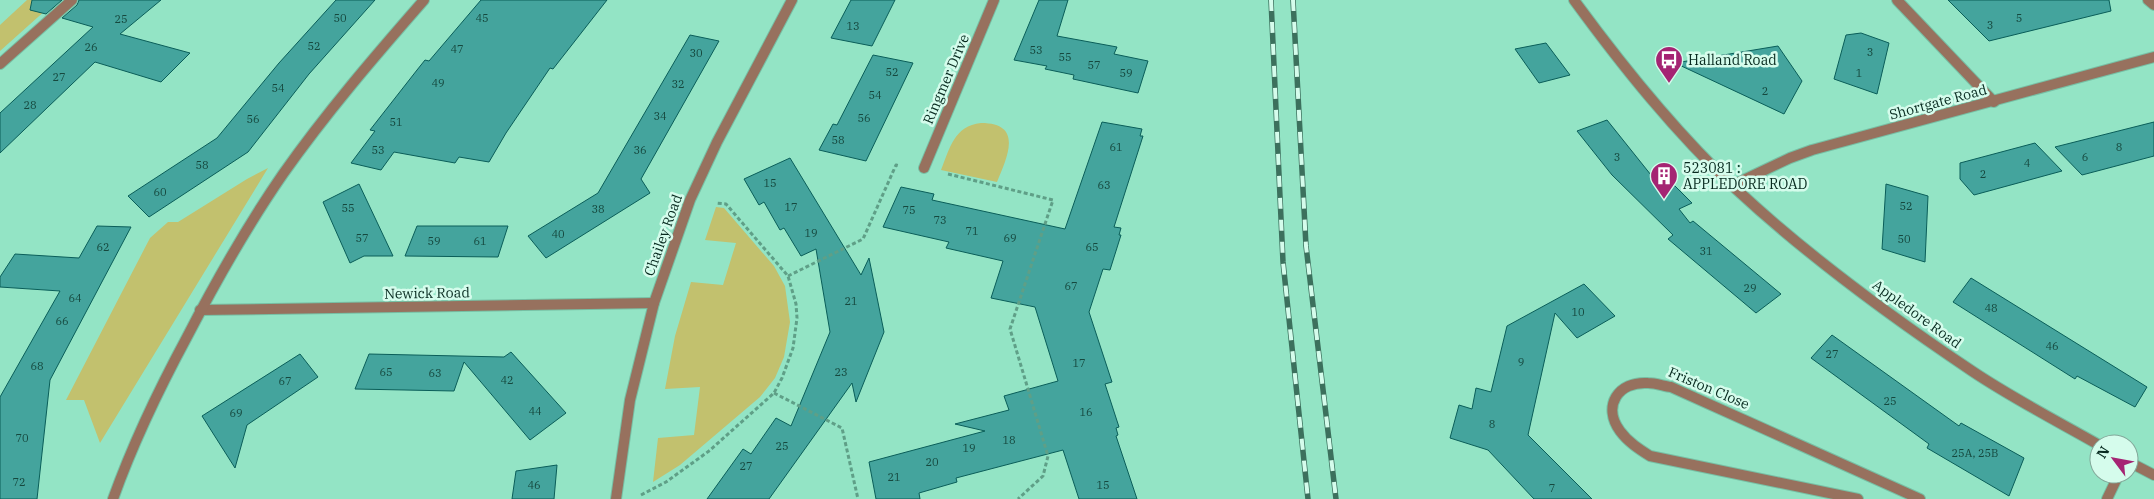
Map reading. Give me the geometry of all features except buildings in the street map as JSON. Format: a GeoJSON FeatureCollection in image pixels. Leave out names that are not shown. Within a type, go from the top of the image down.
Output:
{"type":"FeatureCollection","features":[{"type":"Feature","properties":{"kind":"street"},"geometry":{"type":"LineString","coordinates":[[0,64],[72,0]]}},
{"type":"Feature","properties":{"kind":"street"},"geometry":{"type":"LineString","coordinates":[[113,499],[121,476],[155,400],[200,310],[267,198],[312,135],[371,61],[424,0]]}},
{"type":"Feature","properties":{"kind":"street","name":"Chailey Road"},"geometry":{"type":"LineString","coordinates":[[616,499],[630,400],[654,303],[690,200],[704,168],[792,0]]}},
{"type":"Feature","properties":{"kind":"street","name":"Ringmer Drive"},"geometry":{"type":"LineString","coordinates":[[924,168],[994,0]]}},
{"type":"Feature","properties":{"kind":"street"},"geometry":{"type":"LineString","coordinates":[[1574,0],[1644,91],[1684,136],[1733,185]]}},
{"type":"Feature","properties":{"kind":"street"},"geometry":{"type":"LineString","coordinates":[[1897,0],[1994,102]]}},
{"type":"Feature","properties":{"kind":"street"},"geometry":{"type":"LineString","coordinates":[[2148,0],[2154,5]]}},
{"type":"Feature","properties":{"kind":"street","name":"Shortgate Road"},"geometry":{"type":"LineString","coordinates":[[1733,185],[1790,158],[1812,150],[2154,57]]}},
{"type":"Feature","properties":{"kind":"street","name":"Appledore Road"},"geometry":{"type":"LineString","coordinates":[[1733,185],[1807,251],[1922,337],[1973,372],[2089,439]]}},
{"type":"Feature","properties":{"kind":"street","name":"Newick Road"},"geometry":{"type":"LineString","coordinates":[[200,310],[654,303]]}},
{"type":"Feature","properties":{"kind":"street","name":"Friston Close"},"geometry":{"type":"LineString","coordinates":[[1858,499],[1650,456],[1638,451],[1621,436],[1611,411],[1613,400],[1620,389],[1631,383],[1642,381],[1662,384],[1920,499]]}},
{"type":"Feature","properties":{"kind":"street"},"geometry":{"type":"LineString","coordinates":[[2139,468],[2154,476]]}},
{"type":"Feature","properties":{"kind":"street"},"geometry":{"type":"LineString","coordinates":[[2107,499],[2114,484]]}},
{"type":"Feature","properties":{"kind":"path"},"geometry":{"type":"LineString","coordinates":[[788,276],[863,239],[896,165],[924,168],[1053,200],[1010,329],[1048,456],[1043,476],[1018,499]]}},
{"type":"Feature","properties":{"kind":"path"},"geometry":{"type":"LineString","coordinates":[[616,499],[640,496],[666,482],[709,451],[774,393],[788,363],[796,333],[796,304],[788,276],[726,204],[717,203]]}},
{"type":"Feature","properties":{"kind":"path"},"geometry":{"type":"LineString","coordinates":[[774,393],[842,428],[858,499]]}},
{"type":"Feature","properties":{"kind":"shaded area"},"geometry":{"type":"Polygon","coordinates":[[[27,0],[57,0],[0,51],[0,25],[27,0]]]}},
{"type":"Feature","properties":{"kind":"shaded area"},"geometry":{"type":"Polygon","coordinates":[[[981,123],[995,125],[1003,129],[1008,136],[1007,153],[997,182],[941,170],[950,146],[959,133],[972,125],[981,123]]]}},
{"type":"Feature","properties":{"kind":"shaded area"},"geometry":{"type":"Polygon","coordinates":[[[268,168],[100,443],[84,400],[66,400],[150,238],[168,222],[178,222],[268,168]]]}},
{"type":"Feature","properties":{"kind":"shaded area"},"geometry":{"type":"Polygon","coordinates":[[[716,207],[724,208],[774,266],[785,286],[790,322],[784,357],[775,378],[760,397],[680,465],[653,482],[658,438],[694,435],[700,387],[665,389],[675,336],[691,282],[723,285],[736,243],[705,240],[716,207]]]}},
{"type":"Feature","properties":{"kind":"railway"},"geometry":{"type":"LineString","coordinates":[[1271,0],[1283,262],[1308,499]]}},
{"type":"Feature","properties":{"kind":"railway"},"geometry":{"type":"LineString","coordinates":[[1293,0],[1306,246],[1336,499]]}},
{"type":"Feature","properties":{"kind":"place","name":"Halland Road"},"geometry":{"type":"Point","coordinates":[1669,84]}},
{"type":"Feature","properties":{"kind":"place","name":"523081 : APPLEDORE ROAD"},"geometry":{"type":"Point","coordinates":[1664,200]}}]}
